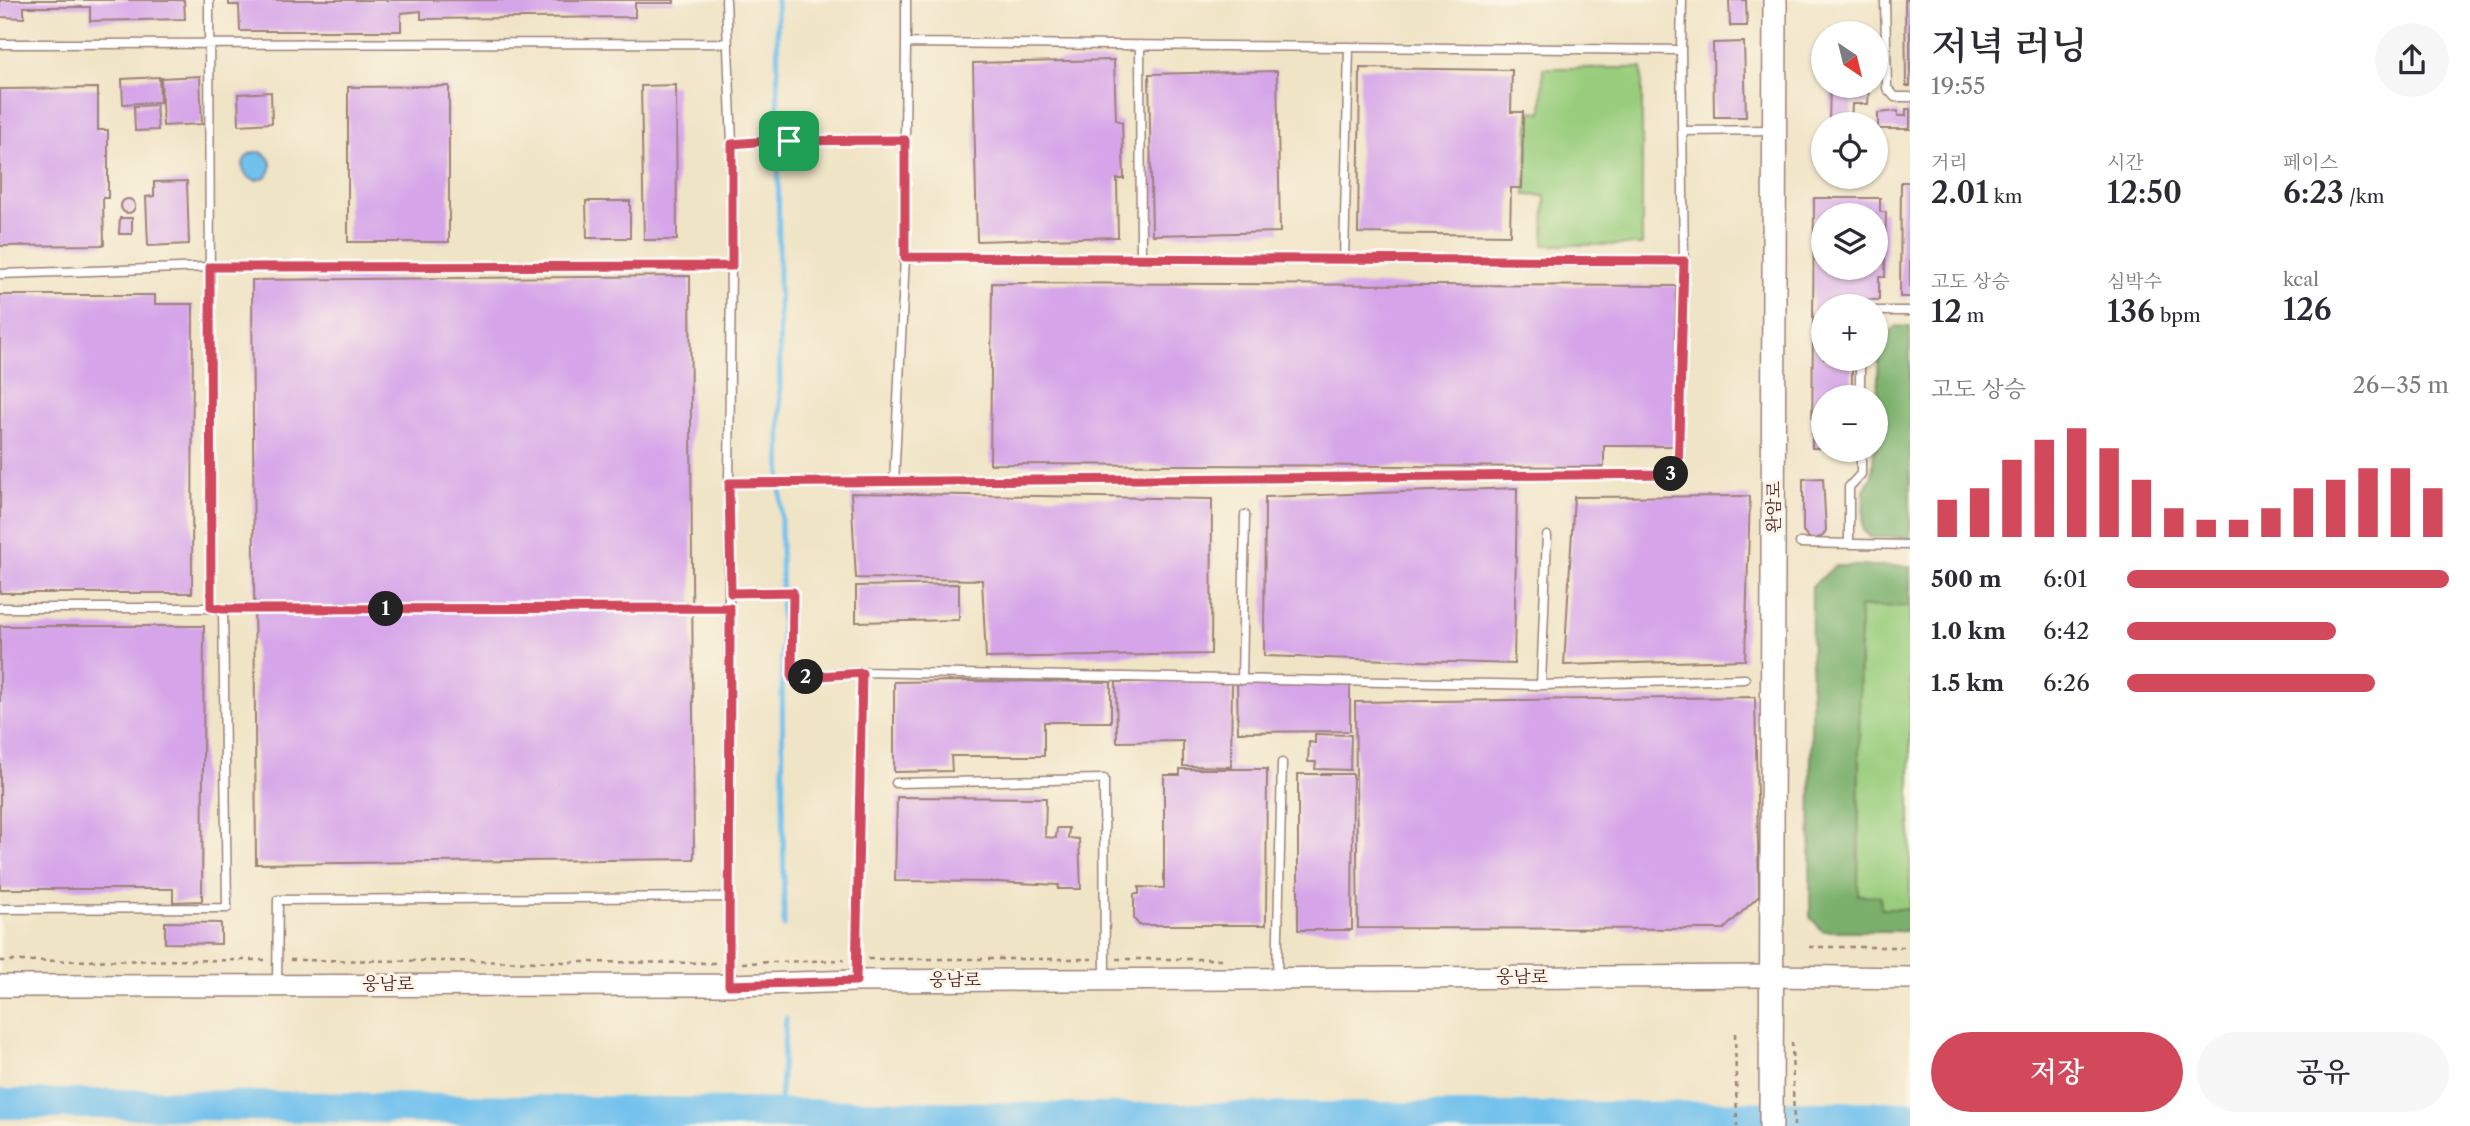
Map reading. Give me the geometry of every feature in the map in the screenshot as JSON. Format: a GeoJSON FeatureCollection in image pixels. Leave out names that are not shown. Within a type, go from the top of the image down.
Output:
{"type":"FeatureCollection","features":[{"type":"Feature","properties":{"kind":"main road","name":"완암로"},"geometry":{"type":"LineString","coordinates":[[1771,1126],[1774,0]]}},
{"type":"Feature","properties":{"kind":"street","name":"웅남로"},"geometry":{"type":"LineString","coordinates":[[0,986],[729,985],[856,981],[1771,976],[1910,978]]}},
{"type":"Feature","properties":{"kind":"lane"},"geometry":{"type":"LineString","coordinates":[[209,0],[211,607]]}},
{"type":"Feature","properties":{"kind":"lane"},"geometry":{"type":"LineString","coordinates":[[726,0],[732,144],[729,985]]}},
{"type":"Feature","properties":{"kind":"lane"},"geometry":{"type":"LineString","coordinates":[[894,483],[905,257],[906,0]]}},
{"type":"Feature","properties":{"kind":"lane"},"geometry":{"type":"LineString","coordinates":[[729,483],[1678,474],[1684,261],[1682,0]]}},
{"type":"Feature","properties":{"kind":"lane"},"geometry":{"type":"LineString","coordinates":[[1885,0],[1887,88],[1895,97],[1910,97]]}},
{"type":"Feature","properties":{"kind":"lane"},"geometry":{"type":"LineString","coordinates":[[0,44],[727,43]]}},
{"type":"Feature","properties":{"kind":"lane"},"geometry":{"type":"LineString","coordinates":[[906,43],[1681,50]]}},
{"type":"Feature","properties":{"kind":"lane"},"geometry":{"type":"LineString","coordinates":[[1140,45],[1141,257]]}},
{"type":"Feature","properties":{"kind":"lane"},"geometry":{"type":"LineString","coordinates":[[1344,260],[1349,47]]}},
{"type":"Feature","properties":{"kind":"lane"},"geometry":{"type":"LineString","coordinates":[[1682,131],[1775,130]]}},
{"type":"Feature","properties":{"kind":"lane"},"geometry":{"type":"LineString","coordinates":[[732,144],[767,141],[905,140]]}},
{"type":"Feature","properties":{"kind":"lane"},"geometry":{"type":"LineString","coordinates":[[905,257],[1684,261]]}},
{"type":"Feature","properties":{"kind":"lane"},"geometry":{"type":"LineString","coordinates":[[0,274],[210,267],[732,266]]}},
{"type":"Feature","properties":{"kind":"lane"},"geometry":{"type":"LineString","coordinates":[[1888,311],[1910,311]]}},
{"type":"Feature","properties":{"kind":"lane"},"geometry":{"type":"LineString","coordinates":[[1849,544],[1849,487],[1861,474],[1861,462]]}},
{"type":"Feature","properties":{"kind":"lane"},"geometry":{"type":"LineString","coordinates":[[1242,680],[1245,515]]}},
{"type":"Feature","properties":{"kind":"lane"},"geometry":{"type":"LineString","coordinates":[[1541,685],[1547,536]]}},
{"type":"Feature","properties":{"kind":"lane"},"geometry":{"type":"LineString","coordinates":[[1800,543],[1910,545]]}},
{"type":"Feature","properties":{"kind":"lane"},"geometry":{"type":"LineString","coordinates":[[731,593],[793,592],[792,678],[862,673],[1541,685],[1745,679]]}},
{"type":"Feature","properties":{"kind":"lane"},"geometry":{"type":"LineString","coordinates":[[0,608],[730,608]]}},
{"type":"Feature","properties":{"kind":"lane"},"geometry":{"type":"LineString","coordinates":[[0,909],[227,908],[223,609]]}},
{"type":"Feature","properties":{"kind":"lane"},"geometry":{"type":"LineString","coordinates":[[856,981],[862,673]]}},
{"type":"Feature","properties":{"kind":"lane"},"geometry":{"type":"LineString","coordinates":[[1277,979],[1282,763]]}},
{"type":"Feature","properties":{"kind":"lane"},"geometry":{"type":"LineString","coordinates":[[896,783],[1104,779],[1105,980]]}},
{"type":"Feature","properties":{"kind":"lane"},"geometry":{"type":"LineString","coordinates":[[277,984],[278,900],[729,897]]}},
{"type":"Feature","properties":{"kind":"path"},"geometry":{"type":"LineString","coordinates":[[1809,947],[1910,947]]}},
{"type":"Feature","properties":{"kind":"path"},"geometry":{"type":"LineString","coordinates":[[1735,1033],[1737,1126]]}},
{"type":"Feature","properties":{"kind":"path"},"geometry":{"type":"LineString","coordinates":[[1793,1056],[1794,1126]]}},
{"type":"Feature","properties":{"kind":"green space"},"geometry":{"type":"Polygon","coordinates":[[[1543,68],[1642,68],[1642,245],[1544,245],[1545,196],[1525,195],[1530,111],[1542,112],[1543,68]]]}},
{"type":"Feature","properties":{"kind":"green space"},"geometry":{"type":"Polygon","coordinates":[[[1896,326],[1910,327],[1910,538],[1869,537],[1863,530],[1864,490],[1872,476],[1873,462],[1888,462],[1888,385],[1878,385],[1878,371],[1888,371],[1888,334],[1896,326]]]}},
{"type":"Feature","properties":{"kind":"green space"},"geometry":{"type":"Polygon","coordinates":[[[1836,566],[1910,566],[1910,606],[1860,607],[1858,895],[1880,896],[1881,909],[1910,909],[1910,931],[1823,931],[1810,917],[1812,586],[1836,566]]]}},
{"type":"Feature","properties":{"kind":"green space"},"geometry":{"type":"Polygon","coordinates":[[[1860,606],[1910,606],[1910,909],[1880,909],[1858,896],[1860,606]]]}},
{"type":"Feature","properties":{"kind":"water"},"geometry":{"type":"Polygon","coordinates":[[[257,152],[267,156],[271,166],[267,176],[257,180],[247,176],[243,166],[247,156],[257,152]]]}},
{"type":"Feature","properties":{"kind":"building"},"geometry":{"type":"Polygon","coordinates":[[[0,0],[184,0],[185,19],[90,21],[90,7],[24,7],[24,18],[0,17],[0,0]]]}},
{"type":"Feature","properties":{"kind":"building"},"geometry":{"type":"Polygon","coordinates":[[[229,0],[674,0],[674,3],[635,3],[635,17],[421,19],[421,11],[401,13],[401,31],[240,31],[239,5],[229,5],[229,0]]]}},
{"type":"Feature","properties":{"kind":"building"},"geometry":{"type":"Polygon","coordinates":[[[1729,0],[1746,0],[1747,26],[1730,26],[1729,0]]]}},
{"type":"Feature","properties":{"kind":"building"},"geometry":{"type":"Polygon","coordinates":[[[1905,0],[1910,0],[1910,86],[1906,86],[1905,0]]]}},
{"type":"Feature","properties":{"kind":"building"},"geometry":{"type":"Polygon","coordinates":[[[1744,42],[1746,117],[1714,117],[1713,43],[1744,42]]]}},
{"type":"Feature","properties":{"kind":"building"},"geometry":{"type":"Polygon","coordinates":[[[1114,60],[1116,120],[1122,122],[1124,179],[1117,179],[1118,237],[977,241],[973,63],[1114,60]]]}},
{"type":"Feature","properties":{"kind":"building"},"geometry":{"type":"Polygon","coordinates":[[[1360,68],[1512,70],[1511,112],[1523,112],[1522,188],[1511,188],[1510,235],[1358,233],[1360,68]]]}},
{"type":"Feature","properties":{"kind":"building"},"geometry":{"type":"Polygon","coordinates":[[[1277,71],[1280,232],[1152,235],[1149,74],[1277,71]]]}},
{"type":"Feature","properties":{"kind":"building"},"geometry":{"type":"Polygon","coordinates":[[[200,76],[202,124],[163,126],[161,78],[200,76]]]}},
{"type":"Feature","properties":{"kind":"building"},"geometry":{"type":"Polygon","coordinates":[[[159,77],[160,102],[123,104],[122,79],[159,77]]]}},
{"type":"Feature","properties":{"kind":"building"},"geometry":{"type":"Polygon","coordinates":[[[676,85],[677,240],[644,240],[641,86],[676,85]]]}},
{"type":"Feature","properties":{"kind":"building"},"geometry":{"type":"Polygon","coordinates":[[[449,86],[449,242],[348,242],[348,87],[449,86]]]}},
{"type":"Feature","properties":{"kind":"building"},"geometry":{"type":"Polygon","coordinates":[[[98,88],[98,130],[108,130],[108,198],[103,198],[104,245],[0,246],[0,89],[98,88]]]}},
{"type":"Feature","properties":{"kind":"building"},"geometry":{"type":"Polygon","coordinates":[[[271,92],[272,123],[239,125],[238,94],[271,92]]]}},
{"type":"Feature","properties":{"kind":"building"},"geometry":{"type":"Polygon","coordinates":[[[1830,98],[1868,98],[1868,104],[1852,104],[1852,112],[1829,112],[1830,98]]]}},
{"type":"Feature","properties":{"kind":"building"},"geometry":{"type":"Polygon","coordinates":[[[156,105],[158,130],[135,131],[134,106],[156,105]]]}},
{"type":"Feature","properties":{"kind":"building"},"geometry":{"type":"Polygon","coordinates":[[[1906,109],[1910,109],[1910,129],[1888,129],[1888,112],[1898,111],[1898,116],[1906,116],[1906,109]]]}},
{"type":"Feature","properties":{"kind":"building"},"geometry":{"type":"Polygon","coordinates":[[[187,181],[189,244],[148,246],[146,197],[154,196],[154,182],[187,181]]]}},
{"type":"Feature","properties":{"kind":"building"},"geometry":{"type":"Polygon","coordinates":[[[1901,182],[1910,182],[1910,297],[1900,297],[1901,182]]]}},
{"type":"Feature","properties":{"kind":"building"},"geometry":{"type":"Polygon","coordinates":[[[1814,198],[1880,198],[1880,203],[1814,203],[1814,198]]]}},
{"type":"Feature","properties":{"kind":"building"},"geometry":{"type":"Polygon","coordinates":[[[128,199],[133,201],[133,211],[128,213],[123,211],[121,206],[123,201],[128,199]]]}},
{"type":"Feature","properties":{"kind":"building"},"geometry":{"type":"Polygon","coordinates":[[[586,201],[630,201],[630,238],[587,238],[586,201]]]}},
{"type":"Feature","properties":{"kind":"building"},"geometry":{"type":"Polygon","coordinates":[[[120,218],[132,218],[132,234],[119,234],[120,218]]]}},
{"type":"Feature","properties":{"kind":"building"},"geometry":{"type":"Polygon","coordinates":[[[690,276],[694,859],[256,864],[252,280],[690,276]]]}},
{"type":"Feature","properties":{"kind":"building"},"geometry":{"type":"Polygon","coordinates":[[[1813,280],[1879,280],[1879,294],[1813,294],[1813,280]]]}},
{"type":"Feature","properties":{"kind":"building"},"geometry":{"type":"Polygon","coordinates":[[[992,283],[1676,286],[1674,446],[1604,446],[1604,467],[990,464],[992,283]]]}},
{"type":"Feature","properties":{"kind":"building"},"geometry":{"type":"Polygon","coordinates":[[[0,295],[155,295],[155,304],[193,304],[192,593],[0,593],[0,295]]]}},
{"type":"Feature","properties":{"kind":"building"},"geometry":{"type":"Polygon","coordinates":[[[1813,371],[1852,371],[1852,385],[1813,385],[1813,371]]]}},
{"type":"Feature","properties":{"kind":"building"},"geometry":{"type":"Polygon","coordinates":[[[1823,478],[1826,530],[1823,536],[1811,540],[1803,531],[1803,479],[1823,478]]]}},
{"type":"Feature","properties":{"kind":"building"},"geometry":{"type":"Polygon","coordinates":[[[1517,488],[1514,664],[1264,656],[1265,497],[1517,488]]]}},
{"type":"Feature","properties":{"kind":"building"},"geometry":{"type":"Polygon","coordinates":[[[851,493],[1212,499],[1211,654],[986,658],[982,580],[856,578],[851,493]]]}},
{"type":"Feature","properties":{"kind":"building"},"geometry":{"type":"Polygon","coordinates":[[[1750,496],[1745,660],[1564,665],[1574,497],[1750,496]]]}},
{"type":"Feature","properties":{"kind":"building"},"geometry":{"type":"Polygon","coordinates":[[[959,584],[959,620],[856,622],[856,586],[959,584]]]}},
{"type":"Feature","properties":{"kind":"building"},"geometry":{"type":"Polygon","coordinates":[[[0,626],[204,626],[202,901],[173,902],[173,889],[0,889],[0,626]]]}},
{"type":"Feature","properties":{"kind":"building"},"geometry":{"type":"Polygon","coordinates":[[[1232,681],[1231,767],[1183,766],[1183,741],[1117,742],[1116,682],[1232,681]]]}},
{"type":"Feature","properties":{"kind":"building"},"geometry":{"type":"Polygon","coordinates":[[[894,682],[1111,682],[1111,722],[1044,722],[1044,756],[951,756],[952,771],[894,772],[894,682]]]}},
{"type":"Feature","properties":{"kind":"building"},"geometry":{"type":"Polygon","coordinates":[[[1237,682],[1350,684],[1350,731],[1238,732],[1237,682]]]}},
{"type":"Feature","properties":{"kind":"building"},"geometry":{"type":"Polygon","coordinates":[[[1755,697],[1759,896],[1724,929],[1358,928],[1355,702],[1755,697]]]}},
{"type":"Feature","properties":{"kind":"building"},"geometry":{"type":"Polygon","coordinates":[[[1315,734],[1351,735],[1350,770],[1315,769],[1316,762],[1308,762],[1309,742],[1315,743],[1315,734]]]}},
{"type":"Feature","properties":{"kind":"building"},"geometry":{"type":"Polygon","coordinates":[[[1180,769],[1267,769],[1266,925],[1139,925],[1134,919],[1134,894],[1139,894],[1139,887],[1164,888],[1164,775],[1180,775],[1180,769]]]}},
{"type":"Feature","properties":{"kind":"building"},"geometry":{"type":"Polygon","coordinates":[[[1298,774],[1353,774],[1352,930],[1298,930],[1298,774]]]}},
{"type":"Feature","properties":{"kind":"building"},"geometry":{"type":"Polygon","coordinates":[[[897,797],[1046,798],[1045,837],[1056,838],[1057,828],[1069,828],[1068,838],[1079,839],[1081,889],[1058,889],[1059,885],[997,882],[895,881],[897,797]]]}},
{"type":"Feature","properties":{"kind":"building"},"geometry":{"type":"Polygon","coordinates":[[[165,922],[221,923],[221,944],[165,943],[165,922]]]}},
{"type":"Feature","properties":{"kind":"waterway"},"geometry":{"type":"LineString","coordinates":[[777,0],[784,926]]}},
{"type":"Feature","properties":{"kind":"waterway"},"geometry":{"type":"LineString","coordinates":[[779,1114],[786,1018]]}},
{"type":"Feature","properties":{"kind":"waterway"},"geometry":{"type":"LineString","coordinates":[[0,1104],[1067,1118],[1910,1116]]}},
{"type":"Feature","properties":{"kind":"waterway"},"geometry":{"type":"LineString","coordinates":[[737,1113],[737,1126]]}},
{"type":"Feature","properties":{"kind":"route"},"geometry":{"type":"LineString","coordinates":[[905,140],[905,257],[1684,261],[1678,474],[729,483],[731,593],[793,592],[792,678],[862,673],[856,981],[729,985],[730,608],[211,607],[210,267],[732,266],[732,144],[789,141],[905,140]]}}]}
